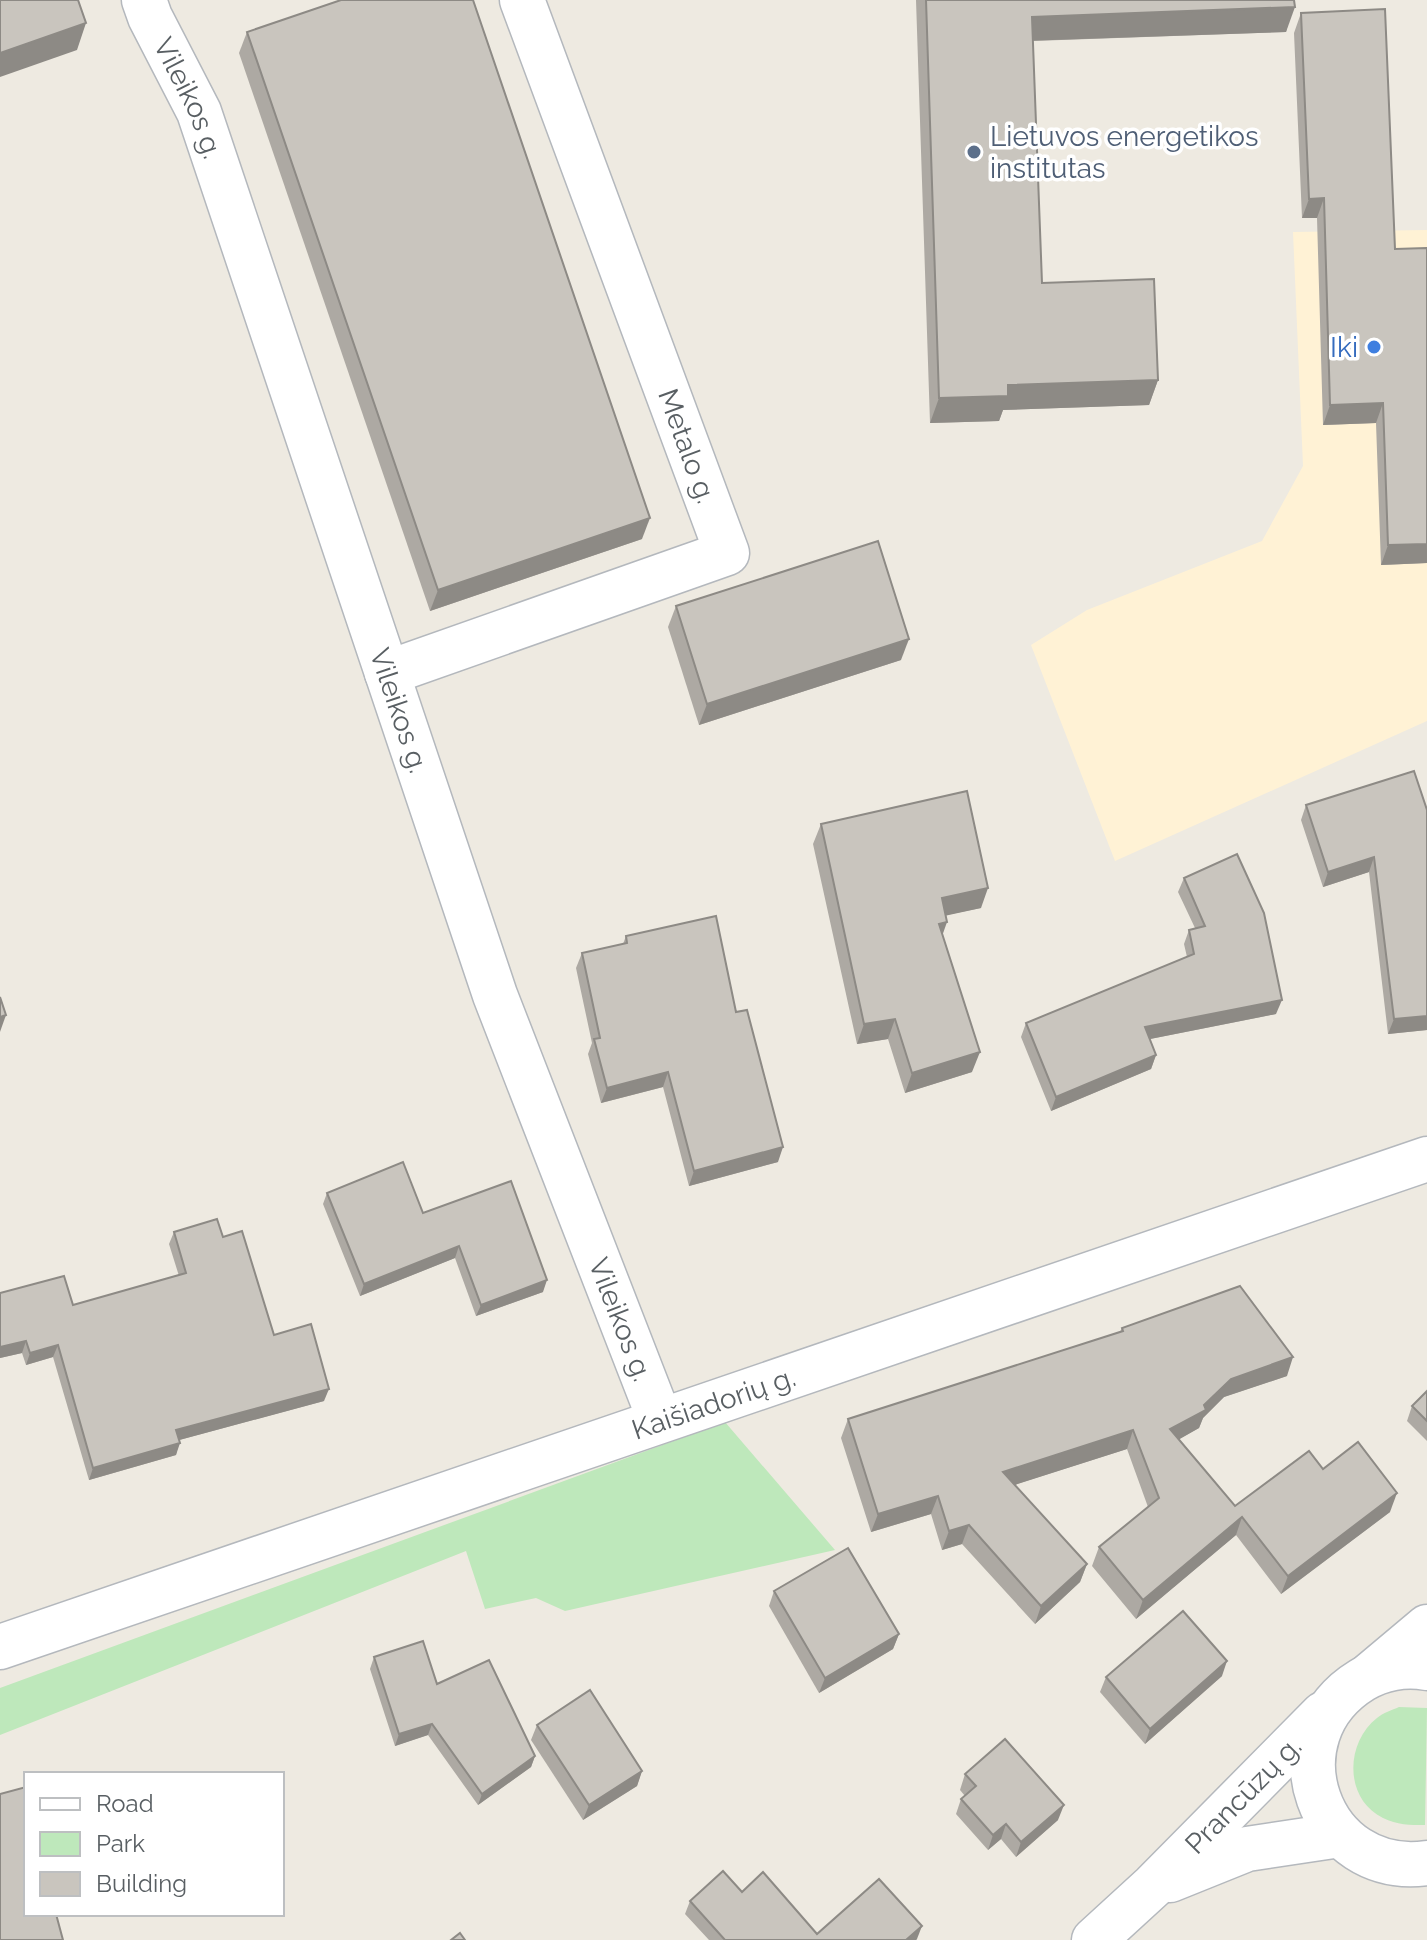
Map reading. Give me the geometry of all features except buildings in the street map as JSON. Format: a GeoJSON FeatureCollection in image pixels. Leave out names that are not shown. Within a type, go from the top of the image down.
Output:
{"type":"FeatureCollection","features":[{"type":"Feature","properties":{"kind":"street","name":"Vileikos g."},"geometry":{"type":"LineString","coordinates":[[144,0],[199,112],[495,995],[660,1420]]}},
{"type":"Feature","properties":{"kind":"street","name":"Metalo g."},"geometry":{"type":"LineString","coordinates":[[387,673],[727,553],[522,0]]}},
{"type":"Feature","properties":{"kind":"street","name":"Kaišiadorių g."},"geometry":{"type":"LineString","coordinates":[[0,1647],[1427,1159]]}},
{"type":"Feature","properties":{"kind":"street"},"geometry":{"type":"LineString","coordinates":[[1371,1674],[1427,1627]]}},
{"type":"Feature","properties":{"kind":"street"},"geometry":{"type":"LineString","coordinates":[[1371,1674],[1395,1667],[1427,1668]]}},
{"type":"Feature","properties":{"kind":"street","name":"Prancūzų g."},"geometry":{"type":"LineString","coordinates":[[1094,1940],[1153,1886],[1333,1704],[1371,1674]]}},
{"type":"Feature","properties":{"kind":"street"},"geometry":{"type":"LineString","coordinates":[[1333,1704],[1319,1729],[1312,1756],[1314,1785],[1323,1811],[1340,1835],[1362,1851],[1386,1861],[1413,1865],[1427,1863]]}},
{"type":"Feature","properties":{"kind":"street","name":"Prancūzų g."},"geometry":{"type":"LineString","coordinates":[[1153,1886],[1247,1849],[1340,1835]]}},
{"type":"Feature","properties":{"kind":"shaded area"},"geometry":{"type":"Polygon","coordinates":[[[1427,230],[1427,721],[1115,861],[1031,645],[1087,610],[1262,541],[1303,466],[1293,232],[1427,230]]]}},
{"type":"Feature","properties":{"kind":"green space"},"geometry":{"type":"Polygon","coordinates":[[[725,1422],[835,1550],[565,1611],[536,1598],[485,1609],[466,1551],[0,1735],[0,1688],[725,1422]]]}},
{"type":"Feature","properties":{"kind":"green space"},"geometry":{"type":"Polygon","coordinates":[[[1399,1707],[1427,1708],[1425,1825],[1409,1825],[1383,1818],[1361,1798],[1356,1785],[1353,1770],[1355,1756],[1366,1729],[1377,1718],[1399,1707]]]}},
{"type":"Feature","properties":{"kind":"place","name":"Lietuvos energetikos institutas"},"geometry":{"type":"Point","coordinates":[974,152]}},
{"type":"Feature","properties":{"kind":"place","name":"Iki"},"geometry":{"type":"Point","coordinates":[1374,347]}}]}
